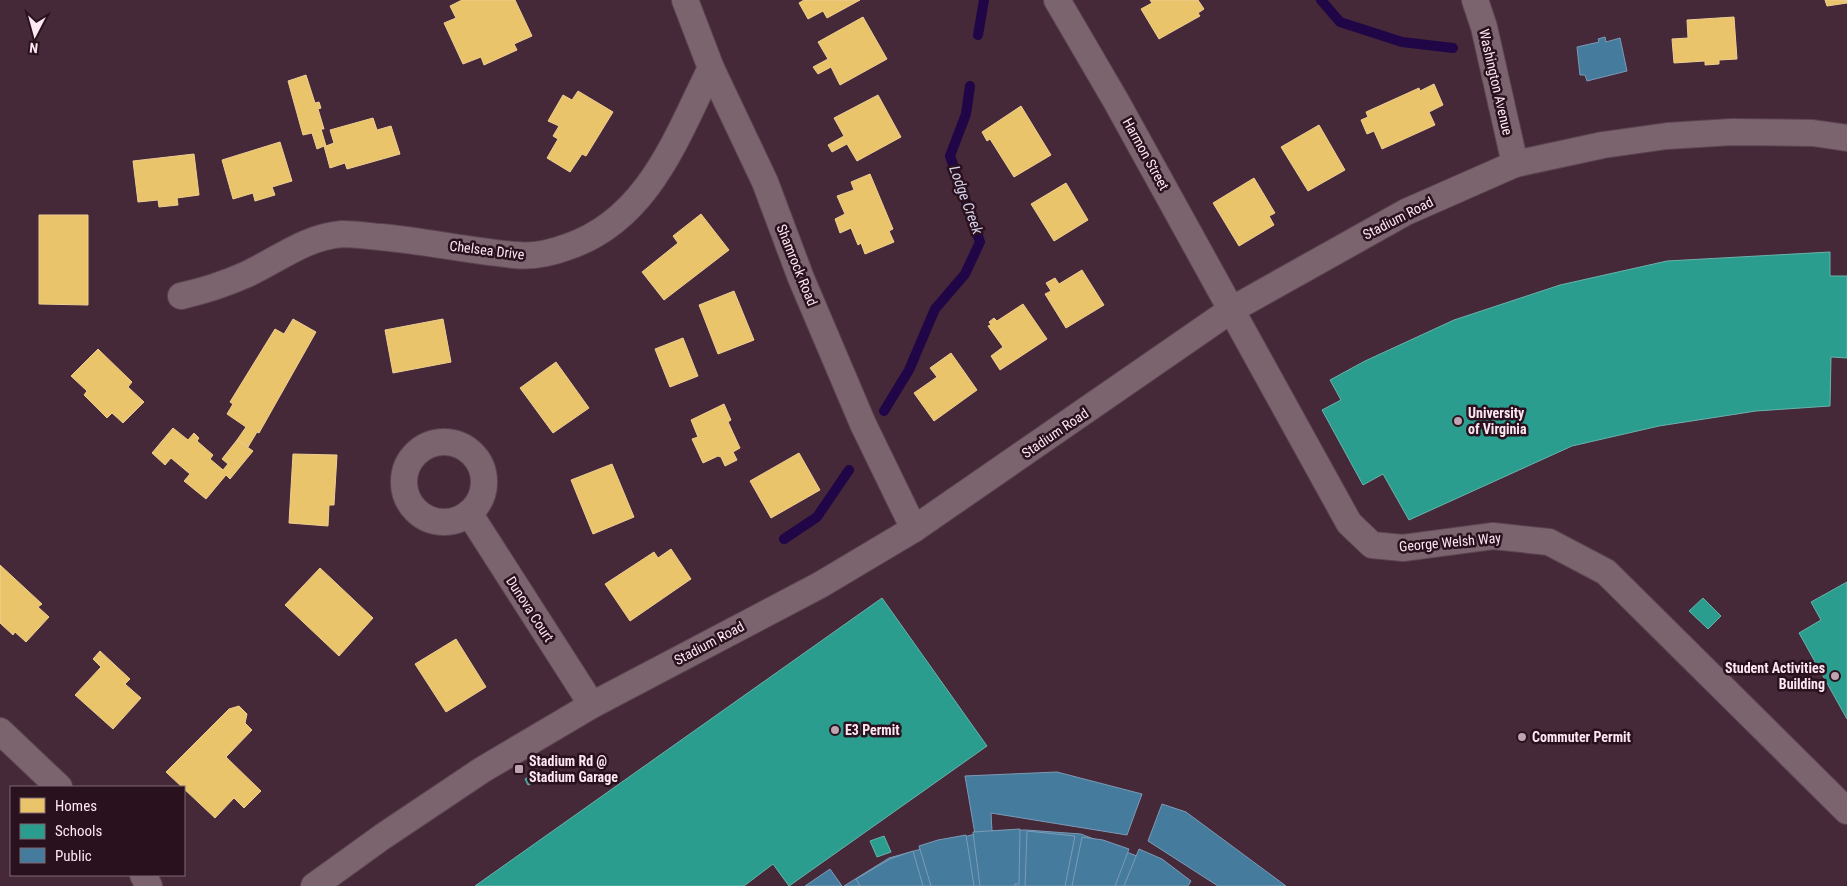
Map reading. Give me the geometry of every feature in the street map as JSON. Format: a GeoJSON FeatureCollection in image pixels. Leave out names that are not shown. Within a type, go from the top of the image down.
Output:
{"type":"FeatureCollection","features":[{"type":"Feature","properties":{"kind":"street","name":"Shamrock Road"},"geometry":{"type":"LineString","coordinates":[[685,0],[711,68],[765,182],[801,278],[863,424],[914,529]]}},
{"type":"Feature","properties":{"kind":"street","name":"Harmon Street"},"geometry":{"type":"LineString","coordinates":[[1057,0],[1116,101],[1231,310]]}},
{"type":"Feature","properties":{"kind":"street","name":"Washington Avenue"},"geometry":{"type":"LineString","coordinates":[[1475,0],[1484,27],[1515,164]]}},
{"type":"Feature","properties":{"kind":"street","name":"Chelsea Drive"},"geometry":{"type":"LineString","coordinates":[[181,296],[246,274],[286,252],[320,238],[335,235],[414,240],[517,256],[550,253],[588,240],[621,218],[635,203],[667,157],[711,68]]}},
{"type":"Feature","properties":{"kind":"street","name":"Stadium Road"},"geometry":{"type":"LineString","coordinates":[[314,886],[382,837],[482,770],[592,705],[820,585],[914,529],[1231,310],[1406,212],[1515,164],[1603,145],[1667,136],[1732,132],[1813,134],[1847,138]]}},
{"type":"Feature","properties":{"kind":"street","name":"George Welsh Way"},"geometry":{"type":"LineString","coordinates":[[1231,310],[1349,523],[1372,545],[1402,548],[1493,536],[1539,540],[1548,542],[1606,572],[1847,811]]}},
{"type":"Feature","properties":{"kind":"street","name":"Dunova Court"},"geometry":{"type":"LineString","coordinates":[[469,513],[592,705]]}},
{"type":"Feature","properties":{"kind":"street"},"geometry":{"type":"LineString","coordinates":[[0,731],[58,786]]}},
{"type":"Feature","properties":{"kind":"building: Homes"},"geometry":{"type":"Polygon","coordinates":[[[462,0],[515,0],[532,36],[514,44],[517,50],[484,65],[481,57],[463,64],[444,23],[456,18],[450,6],[462,0]]]}},
{"type":"Feature","properties":{"kind":"building: Homes"},"geometry":{"type":"Polygon","coordinates":[[[804,0],[860,0],[827,18],[823,11],[808,19],[799,3],[804,0]]]}},
{"type":"Feature","properties":{"kind":"building: Homes"},"geometry":{"type":"Polygon","coordinates":[[[1150,0],[1198,0],[1204,9],[1198,13],[1200,16],[1159,39],[1141,9],[1152,3],[1150,0]]]}},
{"type":"Feature","properties":{"kind":"building: Homes"},"geometry":{"type":"Polygon","coordinates":[[[1825,0],[1847,0],[1847,3],[1827,6],[1825,0]]]}},
{"type":"Feature","properties":{"kind":"building: Homes"},"geometry":{"type":"Polygon","coordinates":[[[863,17],[887,59],[840,85],[831,67],[818,74],[813,67],[828,59],[818,42],[863,17]]]}},
{"type":"Feature","properties":{"kind":"building: Homes"},"geometry":{"type":"Polygon","coordinates":[[[1734,17],[1737,59],[1719,60],[1719,64],[1705,65],[1705,61],[1674,63],[1672,39],[1688,38],[1687,20],[1734,17]]]}},
{"type":"Feature","properties":{"kind":"building: Homes"},"geometry":{"type":"Polygon","coordinates":[[[306,75],[315,103],[319,102],[321,108],[318,109],[324,129],[321,129],[326,146],[334,143],[330,130],[373,118],[377,130],[391,126],[400,154],[347,169],[345,163],[330,168],[324,146],[317,149],[312,133],[303,135],[288,81],[306,75]]]}},
{"type":"Feature","properties":{"kind":"building: Homes"},"geometry":{"type":"Polygon","coordinates":[[[1434,84],[1443,105],[1429,112],[1435,125],[1382,149],[1374,131],[1367,134],[1361,120],[1368,117],[1366,112],[1419,88],[1420,91],[1434,84]]]}},
{"type":"Feature","properties":{"kind":"building: Homes"},"geometry":{"type":"Polygon","coordinates":[[[578,91],[613,112],[586,156],[582,154],[570,172],[547,158],[558,139],[553,136],[559,126],[548,121],[563,95],[572,100],[578,91]]]}},
{"type":"Feature","properties":{"kind":"building: Homes"},"geometry":{"type":"Polygon","coordinates":[[[878,95],[901,137],[857,161],[847,144],[832,152],[828,145],[844,136],[834,118],[878,95]]]}},
{"type":"Feature","properties":{"kind":"building: Homes"},"geometry":{"type":"Polygon","coordinates":[[[1021,106],[1051,155],[1014,177],[990,139],[987,141],[982,132],[1021,106]]]}},
{"type":"Feature","properties":{"kind":"building: Homes"},"geometry":{"type":"Polygon","coordinates":[[[1319,125],[1345,170],[1308,191],[1281,147],[1319,125]]]}},
{"type":"Feature","properties":{"kind":"building: Homes"},"geometry":{"type":"Polygon","coordinates":[[[280,142],[292,181],[272,187],[275,195],[255,201],[253,193],[233,199],[222,160],[280,142]]]}},
{"type":"Feature","properties":{"kind":"building: Homes"},"geometry":{"type":"Polygon","coordinates":[[[194,154],[199,195],[177,198],[178,205],[159,207],[158,200],[138,202],[133,161],[194,154]]]}},
{"type":"Feature","properties":{"kind":"building: Homes"},"geometry":{"type":"Polygon","coordinates":[[[870,174],[893,229],[889,231],[894,242],[865,254],[861,243],[858,245],[851,228],[840,233],[835,219],[845,214],[837,196],[854,190],[851,182],[870,174]]]}},
{"type":"Feature","properties":{"kind":"building: Homes"},"geometry":{"type":"Polygon","coordinates":[[[1254,178],[1275,213],[1269,216],[1274,225],[1239,246],[1213,203],[1254,178]]]}},
{"type":"Feature","properties":{"kind":"building: Homes"},"geometry":{"type":"Polygon","coordinates":[[[1066,183],[1088,220],[1054,241],[1031,204],[1066,183]]]}},
{"type":"Feature","properties":{"kind":"building: Homes"},"geometry":{"type":"Polygon","coordinates":[[[701,214],[729,250],[664,300],[642,272],[678,243],[673,236],[701,214]]]}},
{"type":"Feature","properties":{"kind":"building: Homes"},"geometry":{"type":"Polygon","coordinates":[[[39,215],[88,215],[88,305],[39,304],[39,215]]]}},
{"type":"Feature","properties":{"kind":"building: Homes"},"geometry":{"type":"Polygon","coordinates":[[[1082,270],[1104,305],[1066,328],[1045,294],[1051,291],[1046,283],[1055,278],[1059,284],[1082,270]]]}},
{"type":"Feature","properties":{"kind":"building: Homes"},"geometry":{"type":"Polygon","coordinates":[[[734,291],[754,340],[718,354],[699,305],[734,291]]]}},
{"type":"Feature","properties":{"kind":"building: Homes"},"geometry":{"type":"Polygon","coordinates":[[[1023,304],[1047,339],[1000,370],[991,356],[1003,347],[988,326],[991,325],[989,322],[994,318],[997,321],[1023,304]]]}},
{"type":"Feature","properties":{"kind":"building: Homes"},"geometry":{"type":"Polygon","coordinates":[[[293,319],[316,332],[259,433],[257,432],[248,447],[237,440],[246,427],[227,414],[233,404],[230,402],[275,329],[284,334],[293,319]]]}},
{"type":"Feature","properties":{"kind":"building: Homes"},"geometry":{"type":"Polygon","coordinates":[[[443,319],[451,362],[393,373],[385,330],[443,319]]]}},
{"type":"Feature","properties":{"kind":"building: Homes"},"geometry":{"type":"Polygon","coordinates":[[[683,338],[698,376],[670,387],[655,349],[683,338]]]}},
{"type":"Feature","properties":{"kind":"building: Homes"},"geometry":{"type":"Polygon","coordinates":[[[98,349],[132,382],[128,387],[144,402],[123,423],[112,413],[107,418],[84,395],[87,391],[71,376],[98,349]]]}},
{"type":"Feature","properties":{"kind":"building: Homes"},"geometry":{"type":"Polygon","coordinates":[[[951,353],[977,390],[934,421],[914,393],[937,377],[930,368],[951,353]]]}},
{"type":"Feature","properties":{"kind":"building: Homes"},"geometry":{"type":"Polygon","coordinates":[[[556,362],[589,408],[553,433],[520,388],[556,362]]]}},
{"type":"Feature","properties":{"kind":"building: Homes"},"geometry":{"type":"Polygon","coordinates":[[[724,404],[731,420],[728,422],[740,448],[733,452],[737,460],[725,466],[721,457],[718,456],[703,463],[692,439],[698,437],[691,420],[724,404]]]}},
{"type":"Feature","properties":{"kind":"building: Homes"},"geometry":{"type":"Polygon","coordinates":[[[173,428],[188,440],[194,433],[199,438],[197,441],[213,455],[210,459],[223,470],[228,464],[222,459],[237,440],[253,451],[230,479],[226,475],[206,499],[184,481],[190,474],[171,458],[165,465],[152,453],[173,428]]]}},
{"type":"Feature","properties":{"kind":"building: Homes"},"geometry":{"type":"Polygon","coordinates":[[[799,453],[820,490],[771,518],[750,481],[799,453]]]}},
{"type":"Feature","properties":{"kind":"building: Homes"},"geometry":{"type":"Polygon","coordinates":[[[293,454],[337,455],[334,505],[329,505],[328,526],[289,523],[293,454]]]}},
{"type":"Feature","properties":{"kind":"building: Homes"},"geometry":{"type":"Polygon","coordinates":[[[612,464],[634,517],[593,534],[571,480],[612,464]]]}},
{"type":"Feature","properties":{"kind":"building: Homes"},"geometry":{"type":"Polygon","coordinates":[[[671,549],[691,579],[630,621],[605,584],[654,552],[658,558],[671,549]]]}},
{"type":"Feature","properties":{"kind":"building: Homes"},"geometry":{"type":"Polygon","coordinates":[[[0,565],[42,604],[38,607],[49,617],[26,642],[15,632],[13,635],[0,623],[0,565]]]}},
{"type":"Feature","properties":{"kind":"building: Homes"},"geometry":{"type":"Polygon","coordinates":[[[320,568],[373,618],[339,656],[285,605],[320,568]]]}},
{"type":"Feature","properties":{"kind":"building: Homes"},"geometry":{"type":"Polygon","coordinates":[[[456,639],[486,687],[446,712],[415,664],[456,639]]]}},
{"type":"Feature","properties":{"kind":"building: Homes"},"geometry":{"type":"Polygon","coordinates":[[[100,651],[130,679],[125,684],[141,698],[113,729],[75,695],[101,667],[93,659],[100,651]]]}},
{"type":"Feature","properties":{"kind":"building: Homes"},"geometry":{"type":"Polygon","coordinates":[[[239,706],[247,714],[245,723],[252,730],[226,757],[261,791],[244,808],[234,798],[215,818],[185,790],[185,786],[181,786],[166,772],[229,709],[239,706]]]}},
{"type":"Feature","properties":{"kind":"building: Schools"},"geometry":{"type":"Polygon","coordinates":[[[1830,252],[1830,276],[1847,276],[1847,358],[1831,357],[1830,406],[1756,411],[1659,426],[1572,446],[1409,520],[1383,474],[1363,485],[1322,410],[1341,400],[1330,380],[1365,361],[1454,320],[1560,285],[1667,261],[1830,252]]]}},
{"type":"Feature","properties":{"kind":"building: Schools","name":"Student Activities Building"},"geometry":{"type":"Polygon","coordinates":[[[1847,582],[1847,719],[1799,633],[1821,620],[1811,602],[1847,582]]]}},
{"type":"Feature","properties":{"kind":"building: Schools","name":"E3 Permit"},"geometry":{"type":"Polygon","coordinates":[[[882,598],[987,746],[789,886],[773,864],[744,886],[475,886],[882,598]]]}},
{"type":"Feature","properties":{"kind":"building: Schools"},"geometry":{"type":"Polygon","coordinates":[[[1703,598],[1721,616],[1708,629],[1689,611],[1703,598]]]}},
{"type":"Feature","properties":{"kind":"building: Schools"},"geometry":{"type":"Polygon","coordinates":[[[536,773],[540,779],[528,785],[525,779],[536,773]]]}},
{"type":"Feature","properties":{"kind":"building: Schools"},"geometry":{"type":"Polygon","coordinates":[[[884,836],[891,852],[877,857],[870,841],[884,836]]]}},
{"type":"Feature","properties":{"kind":"building: Public"},"geometry":{"type":"Polygon","coordinates":[[[1605,37],[1606,42],[1620,38],[1627,71],[1587,81],[1585,75],[1580,75],[1577,47],[1599,42],[1598,39],[1605,37]]]}},
{"type":"Feature","properties":{"kind":"building: Public"},"geometry":{"type":"Polygon","coordinates":[[[1057,772],[1142,794],[1127,835],[991,813],[992,831],[1026,830],[1081,834],[1157,864],[1187,886],[844,886],[889,858],[975,834],[965,776],[1057,772]]]}},
{"type":"Feature","properties":{"kind":"building: Public"},"geometry":{"type":"Polygon","coordinates":[[[1162,804],[1186,812],[1286,886],[1218,886],[1148,841],[1162,804]]]}},
{"type":"Feature","properties":{"kind":"building: Public"},"geometry":{"type":"Polygon","coordinates":[[[1020,829],[1019,884],[1014,886],[980,886],[973,832],[1020,829]]]}},
{"type":"Feature","properties":{"kind":"building: Public"},"geometry":{"type":"Polygon","coordinates":[[[1027,831],[1075,836],[1065,886],[1025,886],[1027,831]]]}},
{"type":"Feature","properties":{"kind":"building: Public"},"geometry":{"type":"Polygon","coordinates":[[[966,835],[974,886],[931,886],[919,846],[938,840],[966,835]]]}},
{"type":"Feature","properties":{"kind":"building: Public"},"geometry":{"type":"Polygon","coordinates":[[[1082,837],[1103,840],[1129,849],[1115,886],[1072,886],[1082,837]]]}},
{"type":"Feature","properties":{"kind":"building: Public"},"geometry":{"type":"Polygon","coordinates":[[[1139,849],[1162,859],[1191,881],[1188,886],[1124,886],[1139,849]]]}},
{"type":"Feature","properties":{"kind":"building: Public"},"geometry":{"type":"Polygon","coordinates":[[[913,851],[923,886],[860,886],[856,879],[890,859],[913,851]]]}},
{"type":"Feature","properties":{"kind":"building: Public"},"geometry":{"type":"Polygon","coordinates":[[[830,869],[842,886],[805,886],[830,869]]]}},
{"type":"Feature","properties":{"kind":"waterway","name":"Lodge Creek"},"geometry":{"type":"LineString","coordinates":[[978,35],[984,0]]}},
{"type":"Feature","properties":{"kind":"waterway"},"geometry":{"type":"LineString","coordinates":[[1321,0],[1340,22],[1402,42],[1453,48]]}},
{"type":"Feature","properties":{"kind":"waterway","name":"Lodge Creek"},"geometry":{"type":"LineString","coordinates":[[884,411],[909,370],[935,309],[965,274],[980,242],[950,156],[966,114],[970,86]]}},
{"type":"Feature","properties":{"kind":"waterway","name":"Lodge Creek"},"geometry":{"type":"LineString","coordinates":[[784,539],[817,517],[849,470]]}},
{"type":"Feature","properties":{"kind":"place","name":"University of Virginia"},"geometry":{"type":"Point","coordinates":[1458,421]}},
{"type":"Feature","properties":{"kind":"place","name":"Student Activities Building"},"geometry":{"type":"Point","coordinates":[1835,676]}},
{"type":"Feature","properties":{"kind":"place","name":"E3 Permit"},"geometry":{"type":"Point","coordinates":[835,730]}},
{"type":"Feature","properties":{"kind":"place","name":"Commuter Permit"},"geometry":{"type":"Point","coordinates":[1522,737]}},
{"type":"Feature","properties":{"kind":"place","name":"Stadium Rd @ Stadium Garage"},"geometry":{"type":"Point","coordinates":[519,769]}}]}
